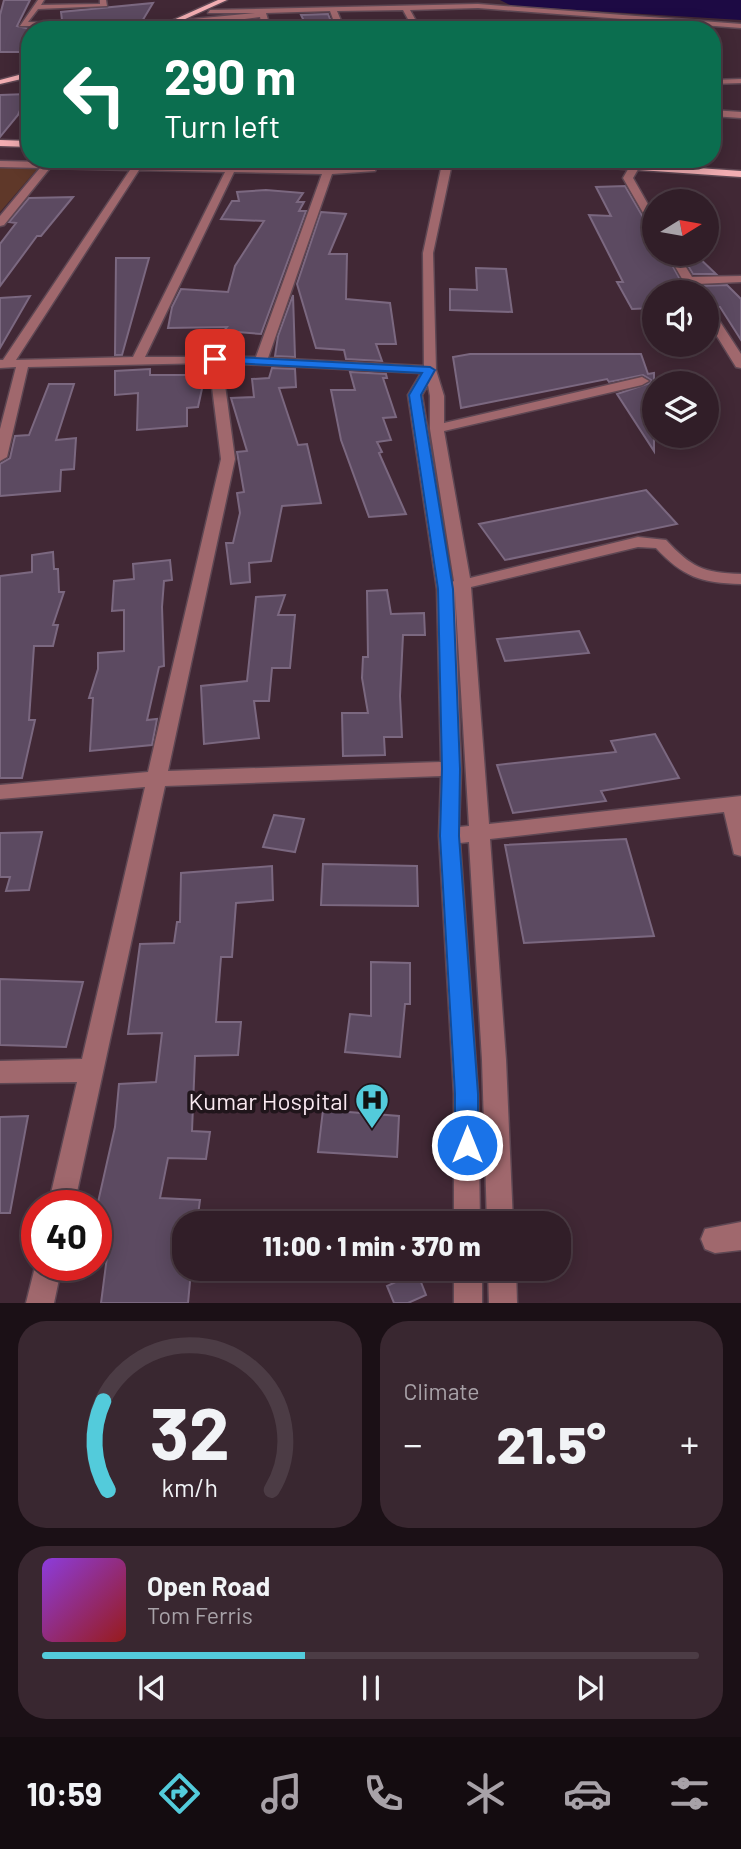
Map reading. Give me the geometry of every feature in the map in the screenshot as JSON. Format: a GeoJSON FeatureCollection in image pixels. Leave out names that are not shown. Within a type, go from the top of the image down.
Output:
{"type":"FeatureCollection","features":[{"type":"Feature","properties":{"kind":"main road"},"geometry":{"type":"LineString","coordinates":[[178,21],[224,0]]}},
{"type":"Feature","properties":{"kind":"main road"},"geometry":{"type":"LineString","coordinates":[[184,21],[235,0]]}},
{"type":"Feature","properties":{"kind":"main road"},"geometry":{"type":"LineString","coordinates":[[200,10],[210,12]]}},
{"type":"Feature","properties":{"kind":"main road"},"geometry":{"type":"LineString","coordinates":[[0,84],[21,78]]}},
{"type":"Feature","properties":{"kind":"main road"},"geometry":{"type":"LineString","coordinates":[[0,137],[21,137]]}},
{"type":"Feature","properties":{"kind":"main road"},"geometry":{"type":"LineString","coordinates":[[0,143],[21,144]]}},
{"type":"Feature","properties":{"kind":"main road"},"geometry":{"type":"LineString","coordinates":[[704,168],[741,172]]}},
{"type":"Feature","properties":{"kind":"street"},"geometry":{"type":"LineString","coordinates":[[25,21],[40,3],[104,6],[103,0]]}},
{"type":"Feature","properties":{"kind":"street"},"geometry":{"type":"LineString","coordinates":[[187,20],[215,21],[263,14],[478,6],[677,21]]}},
{"type":"Feature","properties":{"kind":"street"},"geometry":{"type":"LineString","coordinates":[[406,8],[413,21]]}},
{"type":"Feature","properties":{"kind":"street"},"geometry":{"type":"LineString","coordinates":[[210,12],[333,11]]}},
{"type":"Feature","properties":{"kind":"street"},"geometry":{"type":"LineString","coordinates":[[333,11],[337,21]]}},
{"type":"Feature","properties":{"kind":"street"},"geometry":{"type":"LineString","coordinates":[[263,14],[265,21]]}},
{"type":"Feature","properties":{"kind":"street"},"geometry":{"type":"LineString","coordinates":[[721,24],[741,26]]}},
{"type":"Feature","properties":{"kind":"street"},"geometry":{"type":"LineString","coordinates":[[721,82],[741,82]]}},
{"type":"Feature","properties":{"kind":"street"},"geometry":{"type":"LineString","coordinates":[[721,114],[741,115]]}},
{"type":"Feature","properties":{"kind":"street"},"geometry":{"type":"LineString","coordinates":[[0,164],[21,163]]}},
{"type":"Feature","properties":{"kind":"street"},"geometry":{"type":"LineString","coordinates":[[0,223],[45,168]]}},
{"type":"Feature","properties":{"kind":"street"},"geometry":{"type":"LineString","coordinates":[[3,364],[135,168]]}},
{"type":"Feature","properties":{"kind":"street"},"geometry":{"type":"LineString","coordinates":[[184,168],[328,171],[372,168]]}},
{"type":"Feature","properties":{"kind":"street"},"geometry":{"type":"LineString","coordinates":[[446,168],[428,253],[430,370],[437,396],[437,429],[478,833],[494,1060],[500,1211]]}},
{"type":"Feature","properties":{"kind":"street"},"geometry":{"type":"LineString","coordinates":[[634,168],[628,178],[642,202]]}},
{"type":"Feature","properties":{"kind":"street"},"geometry":{"type":"LineString","coordinates":[[137,361],[232,169]]}},
{"type":"Feature","properties":{"kind":"street"},"geometry":{"type":"LineString","coordinates":[[261,360],[328,171]]}},
{"type":"Feature","properties":{"kind":"street"},"geometry":{"type":"LineString","coordinates":[[714,280],[741,279]]}},
{"type":"Feature","properties":{"kind":"street"},"geometry":{"type":"LineString","coordinates":[[719,330],[741,364]]}},
{"type":"Feature","properties":{"kind":"street"},"geometry":{"type":"LineString","coordinates":[[3,364],[215,359],[430,370]]}},
{"type":"Feature","properties":{"kind":"street"},"geometry":{"type":"LineString","coordinates":[[65,1190],[228,458],[215,359]]}},
{"type":"Feature","properties":{"kind":"street"},"geometry":{"type":"LineString","coordinates":[[0,457],[23,363]]}},
{"type":"Feature","properties":{"kind":"street"},"geometry":{"type":"LineString","coordinates":[[430,370],[415,395],[454,587],[449,836],[466,1094],[467,1211]]}},
{"type":"Feature","properties":{"kind":"street"},"geometry":{"type":"LineString","coordinates":[[437,429],[642,382]]}},
{"type":"Feature","properties":{"kind":"street"},"geometry":{"type":"LineString","coordinates":[[454,587],[638,542],[660,543],[684,569],[704,579],[741,579]]}},
{"type":"Feature","properties":{"kind":"street"},"geometry":{"type":"LineString","coordinates":[[0,792],[155,779],[451,769]]}},
{"type":"Feature","properties":{"kind":"street"},"geometry":{"type":"LineString","coordinates":[[449,836],[737,803],[741,848]]}},
{"type":"Feature","properties":{"kind":"street"},"geometry":{"type":"LineString","coordinates":[[0,1072],[93,1070]]}},
{"type":"Feature","properties":{"kind":"street"},"geometry":{"type":"LineString","coordinates":[[40,1303],[45,1281]]}},
{"type":"Feature","properties":{"kind":"street"},"geometry":{"type":"LineString","coordinates":[[468,1281],[468,1303]]}},
{"type":"Feature","properties":{"kind":"street"},"geometry":{"type":"LineString","coordinates":[[502,1281],[503,1303]]}},
{"type":"Feature","properties":{"kind":"shaded area"},"geometry":{"type":"Polygon","coordinates":[[[500,0],[741,0],[741,20],[512,6],[500,0]]]}},
{"type":"Feature","properties":{"kind":"shaded area"},"geometry":{"type":"Polygon","coordinates":[[[0,167],[38,168],[0,212],[0,167]]]}},
{"type":"Feature","properties":{"kind":"building"},"geometry":{"type":"Polygon","coordinates":[[[4,0],[30,0],[17,26],[21,27],[21,52],[0,52],[0,15],[4,0]]]}},
{"type":"Feature","properties":{"kind":"building"},"geometry":{"type":"Polygon","coordinates":[[[153,3],[142,21],[62,20],[61,12],[153,3]]]}},
{"type":"Feature","properties":{"kind":"building"},"geometry":{"type":"Polygon","coordinates":[[[328,14],[331,21],[304,21],[301,15],[328,14]]]}},
{"type":"Feature","properties":{"kind":"building"},"geometry":{"type":"Polygon","coordinates":[[[21,94],[18,115],[0,137],[0,95],[21,94]]]}},
{"type":"Feature","properties":{"kind":"building"},"geometry":{"type":"Polygon","coordinates":[[[625,186],[642,215],[642,266],[673,266],[680,280],[642,280],[642,309],[632,309],[617,282],[623,282],[589,215],[611,216],[596,187],[625,186]]]}},
{"type":"Feature","properties":{"kind":"building"},"geometry":{"type":"Polygon","coordinates":[[[266,190],[303,193],[297,202],[304,202],[299,211],[306,211],[261,334],[224,331],[227,327],[168,328],[172,307],[181,289],[228,292],[235,266],[264,221],[221,219],[232,201],[239,201],[237,192],[266,190]]]}},
{"type":"Feature","properties":{"kind":"building"},"geometry":{"type":"Polygon","coordinates":[[[73,197],[41,236],[37,236],[0,286],[0,244],[16,223],[9,222],[29,198],[73,197]]]}},
{"type":"Feature","properties":{"kind":"building"},"geometry":{"type":"Polygon","coordinates":[[[321,212],[346,214],[329,254],[347,254],[346,299],[390,303],[396,344],[376,344],[382,361],[346,359],[344,350],[316,348],[297,284],[321,212]]]}},
{"type":"Feature","properties":{"kind":"building"},"geometry":{"type":"Polygon","coordinates":[[[116,258],[149,258],[122,355],[115,355],[116,258]]]}},
{"type":"Feature","properties":{"kind":"building"},"geometry":{"type":"Polygon","coordinates":[[[688,266],[708,266],[716,274],[693,274],[688,266]]]}},
{"type":"Feature","properties":{"kind":"building"},"geometry":{"type":"Polygon","coordinates":[[[476,268],[506,269],[512,312],[450,310],[450,289],[477,290],[476,268]]]}},
{"type":"Feature","properties":{"kind":"building"},"geometry":{"type":"Polygon","coordinates":[[[719,285],[727,285],[741,299],[741,340],[719,307],[719,285]]]}},
{"type":"Feature","properties":{"kind":"building"},"geometry":{"type":"Polygon","coordinates":[[[293,295],[295,357],[275,356],[278,336],[293,295]]]}},
{"type":"Feature","properties":{"kind":"building"},"geometry":{"type":"Polygon","coordinates":[[[30,296],[0,348],[0,298],[30,296]]]}},
{"type":"Feature","properties":{"kind":"building"},"geometry":{"type":"Polygon","coordinates":[[[470,354],[641,354],[647,371],[642,371],[642,375],[609,382],[607,379],[461,408],[453,357],[470,354]]]}},
{"type":"Feature","properties":{"kind":"building"},"geometry":{"type":"Polygon","coordinates":[[[272,368],[295,369],[296,387],[279,388],[298,445],[307,444],[321,503],[282,506],[271,561],[249,563],[250,582],[231,584],[226,543],[233,543],[240,513],[237,493],[244,492],[237,452],[247,451],[231,398],[254,397],[252,379],[269,378],[272,368]]]}},
{"type":"Feature","properties":{"kind":"building"},"geometry":{"type":"Polygon","coordinates":[[[150,369],[150,375],[205,375],[198,407],[187,408],[187,426],[137,430],[138,393],[115,395],[115,371],[150,369]]]}},
{"type":"Feature","properties":{"kind":"building"},"geometry":{"type":"Polygon","coordinates":[[[350,372],[386,374],[387,378],[383,378],[396,417],[383,418],[391,440],[377,442],[382,452],[379,453],[406,514],[369,517],[341,440],[331,390],[355,390],[350,372]]]}},
{"type":"Feature","properties":{"kind":"building"},"geometry":{"type":"Polygon","coordinates":[[[49,384],[74,384],[56,440],[76,438],[74,469],[61,470],[60,491],[0,496],[0,464],[10,458],[15,436],[29,435],[49,384]]]}},
{"type":"Feature","properties":{"kind":"building"},"geometry":{"type":"Polygon","coordinates":[[[642,386],[642,433],[617,394],[642,386]]]}},
{"type":"Feature","properties":{"kind":"building"},"geometry":{"type":"Polygon","coordinates":[[[646,490],[677,524],[505,560],[479,524],[646,490]]]}},
{"type":"Feature","properties":{"kind":"building"},"geometry":{"type":"Polygon","coordinates":[[[53,552],[54,569],[58,569],[59,592],[64,592],[53,625],[58,625],[53,646],[34,646],[29,720],[35,720],[22,778],[0,778],[0,576],[32,572],[32,555],[53,552]]]}},
{"type":"Feature","properties":{"kind":"building"},"geometry":{"type":"Polygon","coordinates":[[[170,560],[172,580],[164,581],[162,607],[164,666],[159,667],[147,720],[157,719],[152,745],[90,751],[93,698],[89,698],[98,669],[98,653],[124,651],[124,610],[112,611],[114,581],[134,579],[133,564],[170,560]]]}},
{"type":"Feature","properties":{"kind":"building"},"geometry":{"type":"Polygon","coordinates":[[[387,590],[391,614],[424,613],[425,635],[403,635],[400,696],[402,737],[384,737],[385,755],[343,756],[342,713],[368,713],[362,678],[363,657],[368,657],[367,591],[387,590]]]}},
{"type":"Feature","properties":{"kind":"building"},"geometry":{"type":"Polygon","coordinates":[[[285,595],[278,615],[295,615],[290,668],[272,668],[269,701],[254,701],[259,738],[204,744],[201,686],[247,681],[256,597],[285,595]]]}},
{"type":"Feature","properties":{"kind":"building"},"geometry":{"type":"Polygon","coordinates":[[[579,631],[589,653],[505,661],[497,639],[579,631]]]}},
{"type":"Feature","properties":{"kind":"building"},"geometry":{"type":"Polygon","coordinates":[[[655,734],[679,778],[601,791],[606,801],[513,813],[497,765],[616,752],[611,741],[655,734]]]}},
{"type":"Feature","properties":{"kind":"building"},"geometry":{"type":"Polygon","coordinates":[[[274,815],[304,819],[295,852],[263,847],[274,815]]]}},
{"type":"Feature","properties":{"kind":"building"},"geometry":{"type":"Polygon","coordinates":[[[42,832],[29,890],[6,891],[10,877],[0,877],[0,833],[42,832]]]}},
{"type":"Feature","properties":{"kind":"building"},"geometry":{"type":"Polygon","coordinates":[[[626,839],[654,936],[524,943],[505,845],[626,839]]]}},
{"type":"Feature","properties":{"kind":"building"},"geometry":{"type":"Polygon","coordinates":[[[323,864],[417,866],[418,906],[321,905],[323,864]]]}},
{"type":"Feature","properties":{"kind":"building"},"geometry":{"type":"Polygon","coordinates":[[[272,866],[273,900],[236,903],[232,957],[221,957],[216,1022],[241,1022],[238,1055],[195,1056],[192,1131],[210,1132],[206,1159],[168,1158],[160,1198],[200,1200],[199,1211],[172,1211],[172,1281],[190,1281],[188,1303],[101,1303],[104,1281],[112,1281],[112,1190],[101,1190],[115,1127],[119,1084],[156,1082],[162,1033],[128,1034],[140,944],[174,943],[177,922],[180,922],[181,873],[272,866]]]}},
{"type":"Feature","properties":{"kind":"building"},"geometry":{"type":"Polygon","coordinates":[[[371,962],[410,963],[410,1004],[405,1004],[400,1057],[345,1052],[350,1014],[371,1016],[371,962]]]}},
{"type":"Feature","properties":{"kind":"building"},"geometry":{"type":"Polygon","coordinates":[[[0,979],[83,982],[66,1047],[0,1045],[0,979]]]}},
{"type":"Feature","properties":{"kind":"building"},"geometry":{"type":"Polygon","coordinates":[[[323,1110],[399,1116],[397,1157],[318,1152],[323,1110]]]}},
{"type":"Feature","properties":{"kind":"building"},"geometry":{"type":"Polygon","coordinates":[[[28,1116],[10,1213],[0,1213],[0,1117],[28,1116]]]}},
{"type":"Feature","properties":{"kind":"building"},"geometry":{"type":"Polygon","coordinates":[[[398,1281],[421,1281],[426,1295],[408,1303],[394,1303],[387,1286],[398,1281]]]}},
{"type":"Feature","properties":{"kind":"place","name":"Kumar Hospital"},"geometry":{"type":"Point","coordinates":[372,1130]}},
{"type":"Feature","properties":{"kind":"route"},"geometry":{"type":"LineString","coordinates":[[215,359],[430,370],[415,395],[446,589],[445,637],[451,769],[449,836],[467,1145]]}}]}
